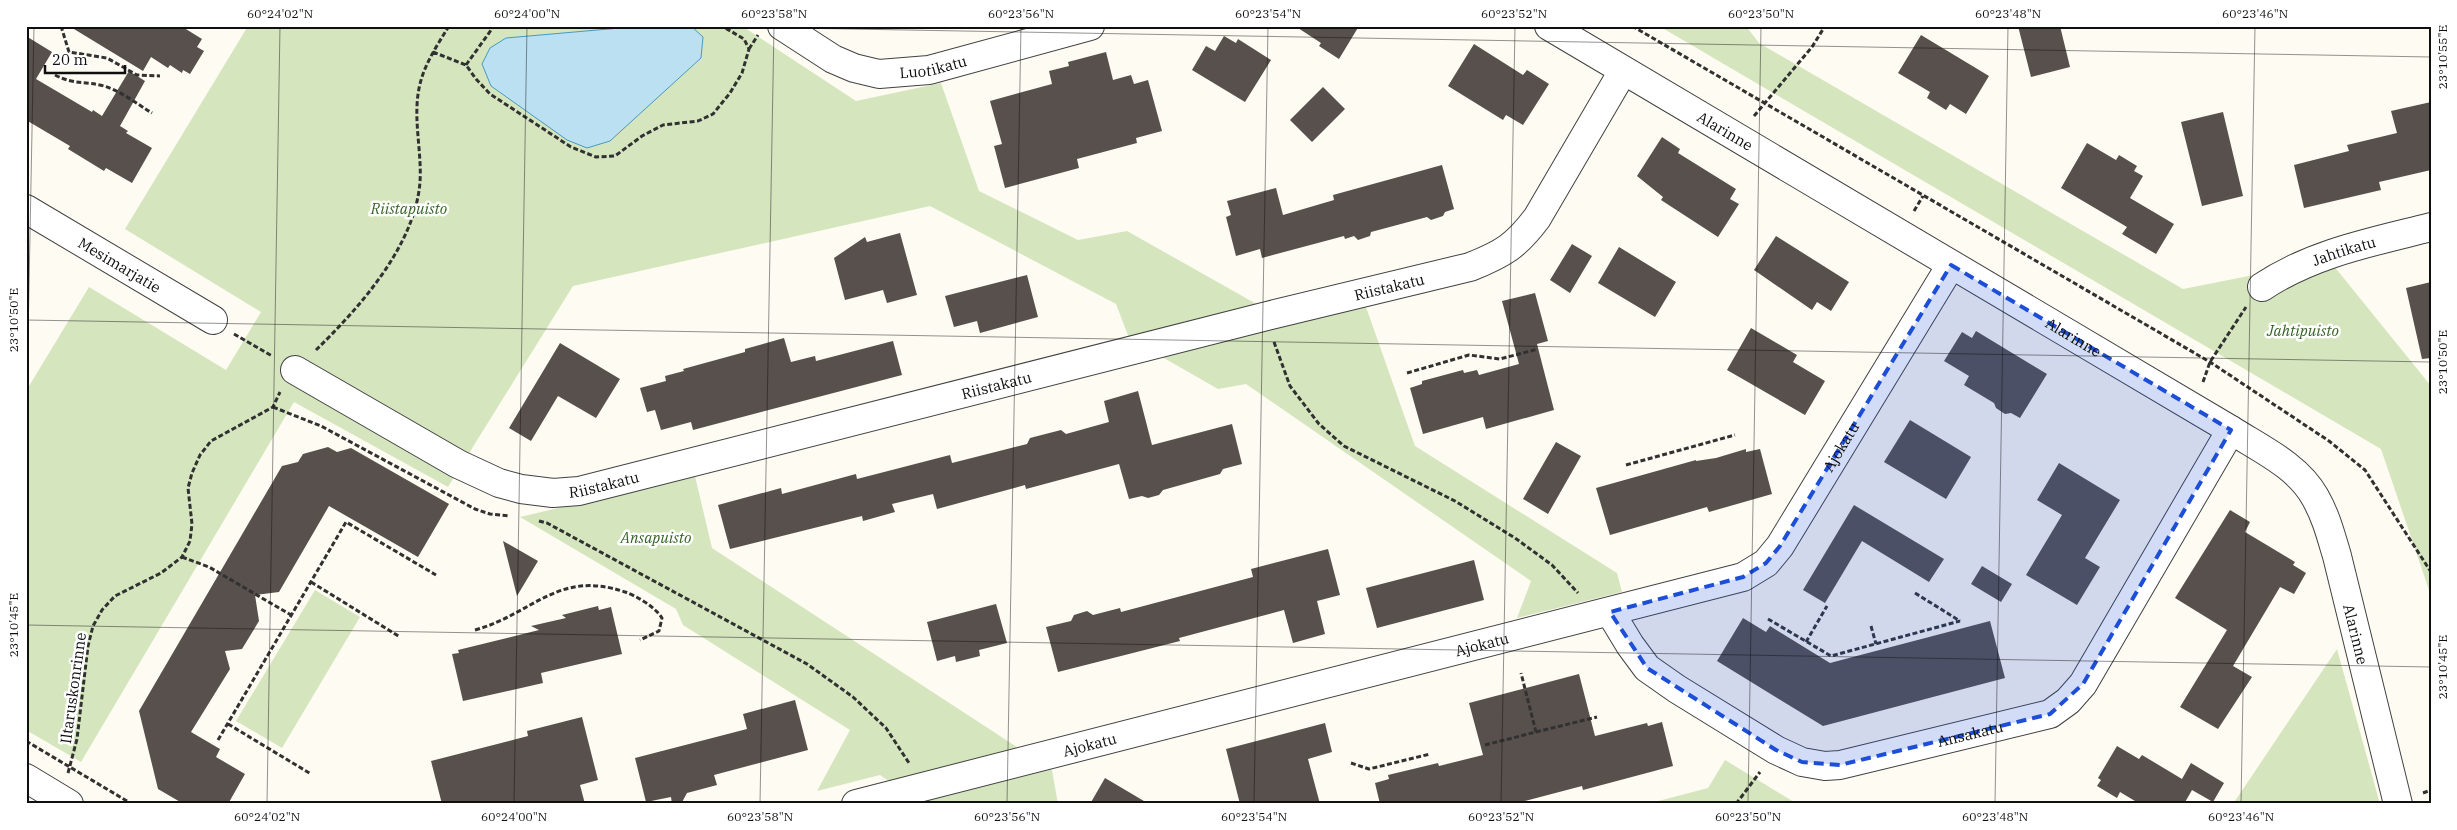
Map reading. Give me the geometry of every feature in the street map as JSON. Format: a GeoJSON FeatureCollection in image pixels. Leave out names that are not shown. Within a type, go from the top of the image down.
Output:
{"type":"FeatureCollection","features":[{"type":"Feature","properties":{"kind":"street","name":"Luotikatu"},"geometry":{"type":"LineString","coordinates":[[782,26],[833,59],[854,68],[879,74],[928,70],[1090,26]]}},
{"type":"Feature","properties":{"kind":"street","name":"Alarinne"},"geometry":{"type":"LineString","coordinates":[[1549,26],[1950,266],[2231,430],[2287,466],[2302,479],[2315,496],[2325,516],[2337,556],[2398,804]]}},
{"type":"Feature","properties":{"kind":"street","name":"Riistakatu"},"geometry":{"type":"LineString","coordinates":[[296,370],[458,464],[499,483],[521,489],[553,493],[579,492],[1267,316],[1470,267],[1496,257],[1521,239],[1537,218],[1623,71]]}},
{"type":"Feature","properties":{"kind":"street","name":"Mesimarjatie"},"geometry":{"type":"LineString","coordinates":[[26,209],[213,320]]}},
{"type":"Feature","properties":{"kind":"street","name":"Jahtikatu"},"geometry":{"type":"LineString","coordinates":[[2262,287],[2286,271],[2322,255],[2431,227]]}},
{"type":"Feature","properties":{"kind":"street","name":"Ajokatu"},"geometry":{"type":"LineString","coordinates":[[856,804],[1601,615],[1743,577],[1766,563],[1780,546],[1950,266]]}},
{"type":"Feature","properties":{"kind":"street","name":"Ansakatu"},"geometry":{"type":"LineString","coordinates":[[1601,615],[1630,646],[1647,668],[1776,750],[1802,762],[1824,766],[1840,764],[2050,714],[2068,701],[2083,684],[2231,430]]}},
{"type":"Feature","properties":{"kind":"street"},"geometry":{"type":"LineString","coordinates":[[26,778],[63,800]]}},
{"type":"Feature","properties":{"kind":"path"},"geometry":{"type":"LineString","coordinates":[[61,26],[69,52],[107,58],[137,75],[160,76]]}},
{"type":"Feature","properties":{"kind":"path"},"geometry":{"type":"LineString","coordinates":[[292,615],[209,568],[182,557],[190,541],[192,524],[188,488],[200,454],[211,441],[273,407],[282,388],[296,370],[352,314],[394,255],[414,212],[420,182],[417,112],[420,84],[434,52],[449,26]]}},
{"type":"Feature","properties":{"kind":"path"},"geometry":{"type":"LineString","coordinates":[[466,65],[494,26]]}},
{"type":"Feature","properties":{"kind":"path"},"geometry":{"type":"LineString","coordinates":[[434,52],[466,65],[476,80],[490,94],[571,147],[596,157],[615,156],[642,136],[663,125],[698,120],[713,114],[742,73],[749,49],[744,39],[722,26]]}},
{"type":"Feature","properties":{"kind":"path"},"geometry":{"type":"LineString","coordinates":[[1632,26],[2210,362],[2329,441],[2365,470],[2431,572]]}},
{"type":"Feature","properties":{"kind":"path"},"geometry":{"type":"LineString","coordinates":[[1739,140],[1763,103],[1812,47],[1824,26]]}},
{"type":"Feature","properties":{"kind":"path"},"geometry":{"type":"LineString","coordinates":[[55,75],[68,82],[97,85],[114,90],[152,113]]}},
{"type":"Feature","properties":{"kind":"path"},"geometry":{"type":"LineString","coordinates":[[2210,362],[2262,287]]}},
{"type":"Feature","properties":{"kind":"path"},"geometry":{"type":"LineString","coordinates":[[1267,316],[1278,356],[1290,386],[1319,424],[1344,446],[1455,501],[1515,538],[1552,565],[1601,615]]}},
{"type":"Feature","properties":{"kind":"path"},"geometry":{"type":"LineString","coordinates":[[1407,372],[1469,355],[1500,359],[1538,349]]}},
{"type":"Feature","properties":{"kind":"path"},"geometry":{"type":"LineString","coordinates":[[273,407],[321,426],[475,509],[490,514],[514,517]]}},
{"type":"Feature","properties":{"kind":"path"},"geometry":{"type":"LineString","coordinates":[[1626,465],[1735,435]]}},
{"type":"Feature","properties":{"kind":"path"},"geometry":{"type":"LineString","coordinates":[[536,520],[547,523],[807,664],[853,697],[886,728],[926,786]]}},
{"type":"Feature","properties":{"kind":"path"},"geometry":{"type":"LineString","coordinates":[[218,740],[346,522],[436,575]]}},
{"type":"Feature","properties":{"kind":"path","name":"Iltaruskonrinne"},"geometry":{"type":"LineString","coordinates":[[63,800],[77,739],[88,646],[93,626],[102,610],[115,596],[161,573],[182,557]]}},
{"type":"Feature","properties":{"kind":"path"},"geometry":{"type":"LineString","coordinates":[[311,582],[400,636]]}},
{"type":"Feature","properties":{"kind":"path"},"geometry":{"type":"LineString","coordinates":[[475,630],[502,621],[535,601],[566,588],[585,584],[608,586],[631,594],[658,612],[662,618],[659,631],[640,640]]}},
{"type":"Feature","properties":{"kind":"path"},"geometry":{"type":"LineString","coordinates":[[1768,619],[1831,656],[1960,621],[1915,593]]}},
{"type":"Feature","properties":{"kind":"path"},"geometry":{"type":"LineString","coordinates":[[1806,642],[1827,606]]}},
{"type":"Feature","properties":{"kind":"path"},"geometry":{"type":"LineString","coordinates":[[1871,626],[1876,644]]}},
{"type":"Feature","properties":{"kind":"path"},"geometry":{"type":"LineString","coordinates":[[1521,673],[1536,732]]}},
{"type":"Feature","properties":{"kind":"path"},"geometry":{"type":"LineString","coordinates":[[1486,745],[1597,717]]}},
{"type":"Feature","properties":{"kind":"path"},"geometry":{"type":"LineString","coordinates":[[228,724],[311,774]]}},
{"type":"Feature","properties":{"kind":"path"},"geometry":{"type":"LineString","coordinates":[[26,741],[132,804]]}},
{"type":"Feature","properties":{"kind":"path"},"geometry":{"type":"LineString","coordinates":[[1736,804],[1776,750]]}},
{"type":"Feature","properties":{"kind":"path"},"geometry":{"type":"LineString","coordinates":[[1351,763],[1369,769],[1430,754]]}},
{"type":"Feature","properties":{"kind":"highlighted area"},"geometry":{"type":"Polygon","coordinates":[[[1951,265],[2231,430],[2083,684],[2050,714],[1840,765],[1802,762],[1776,750],[1647,668],[1610,612],[1743,577],[1766,563],[1780,546],[1951,265]]]}},
{"type":"Feature","properties":{"kind":"green space","name":"Riistapuisto"},"geometry":{"type":"Polygon","coordinates":[[[248,26],[742,26],[856,101],[941,83],[979,191],[1078,240],[1127,231],[1292,324],[1366,307],[1415,446],[1617,573],[1622,592],[1517,618],[1531,581],[1246,384],[1218,389],[1129,338],[1116,304],[930,206],[573,286],[448,487],[294,402],[81,762],[26,730],[26,391],[89,287],[226,370],[261,312],[125,229],[248,26]]]}},
{"type":"Feature","properties":{"kind":"green space","name":"Jahtipuisto"},"geometry":{"type":"Polygon","coordinates":[[[1659,26],[1746,26],[1759,43],[2183,289],[2329,260],[2431,386],[2431,596],[2381,449],[1659,26]]]}},
{"type":"Feature","properties":{"kind":"green space","name":"Ansapuisto"},"geometry":{"type":"Polygon","coordinates":[[[695,476],[712,548],[1052,770],[1058,804],[923,804],[880,775],[817,791],[850,730],[683,625],[676,609],[520,517],[695,476]]]}},
{"type":"Feature","properties":{"kind":"green space"},"geometry":{"type":"Polygon","coordinates":[[[315,590],[360,617],[282,748],[236,721],[315,590]]]}},
{"type":"Feature","properties":{"kind":"green space"},"geometry":{"type":"Polygon","coordinates":[[[2337,649],[2380,804],[2233,804],[2337,649]]]}},
{"type":"Feature","properties":{"kind":"green space"},"geometry":{"type":"Polygon","coordinates":[[[1725,760],[1794,802],[1793,804],[1647,804],[1708,788],[1725,760]]]}},
{"type":"Feature","properties":{"kind":"water"},"geometry":{"type":"Polygon","coordinates":[[[643,26],[691,26],[703,37],[701,58],[610,141],[587,148],[567,140],[491,86],[482,64],[490,48],[506,38],[643,26]]]}},
{"type":"Feature","properties":{"kind":"building"},"geometry":{"type":"Polygon","coordinates":[[[69,26],[181,26],[202,39],[197,47],[204,51],[190,74],[183,70],[182,73],[170,65],[168,68],[151,57],[143,71],[69,26]]]}},
{"type":"Feature","properties":{"kind":"building"},"geometry":{"type":"Polygon","coordinates":[[[1295,26],[1359,26],[1339,59],[1319,46],[1321,43],[1295,26]]]}},
{"type":"Feature","properties":{"kind":"building"},"geometry":{"type":"Polygon","coordinates":[[[2018,26],[2060,26],[2070,67],[2031,77],[2018,26]]]}},
{"type":"Feature","properties":{"kind":"building"},"geometry":{"type":"Polygon","coordinates":[[[1921,35],[1989,76],[1966,114],[1950,104],[1946,110],[1927,98],[1930,92],[1898,73],[1921,35]]]}},
{"type":"Feature","properties":{"kind":"building"},"geometry":{"type":"Polygon","coordinates":[[[26,36],[52,52],[36,79],[102,116],[129,71],[145,81],[120,126],[128,131],[126,133],[152,148],[132,183],[106,168],[104,171],[68,149],[70,146],[26,120],[26,36]]]}},
{"type":"Feature","properties":{"kind":"building"},"geometry":{"type":"Polygon","coordinates":[[[1224,36],[1236,43],[1238,39],[1271,60],[1245,102],[1192,70],[1206,46],[1215,51],[1224,36]]]}},
{"type":"Feature","properties":{"kind":"building"},"geometry":{"type":"Polygon","coordinates":[[[1474,44],[1523,75],[1527,70],[1549,84],[1523,125],[1506,115],[1503,120],[1448,86],[1474,44]]]}},
{"type":"Feature","properties":{"kind":"building"},"geometry":{"type":"Polygon","coordinates":[[[1106,52],[1113,80],[1131,75],[1134,84],[1148,80],[1162,131],[1136,138],[1137,143],[1077,159],[1079,168],[1005,188],[994,146],[1002,144],[990,101],[1052,84],[1049,71],[1069,66],[1068,62],[1106,52]]]}},
{"type":"Feature","properties":{"kind":"building"},"geometry":{"type":"Polygon","coordinates":[[[1323,87],[1345,109],[1312,142],[1290,120],[1323,87]]]}},
{"type":"Feature","properties":{"kind":"building"},"geometry":{"type":"Polygon","coordinates":[[[2431,102],[2431,170],[2379,182],[2381,190],[2304,208],[2294,165],[2349,151],[2347,145],[2397,133],[2391,111],[2431,102]]]}},
{"type":"Feature","properties":{"kind":"building"},"geometry":{"type":"Polygon","coordinates":[[[2223,112],[2243,196],[2202,206],[2181,122],[2223,112]]]}},
{"type":"Feature","properties":{"kind":"building"},"geometry":{"type":"Polygon","coordinates":[[[1662,137],[1680,149],[1678,153],[1736,189],[1730,199],[1739,204],[1718,237],[1661,200],[1663,197],[1637,176],[1662,137]]]}},
{"type":"Feature","properties":{"kind":"building"},"geometry":{"type":"Polygon","coordinates":[[[2087,143],[2116,160],[2119,155],[2137,166],[2134,171],[2143,176],[2130,198],[2174,224],[2156,254],[2122,234],[2127,227],[2061,188],[2087,143]]]}},
{"type":"Feature","properties":{"kind":"building"},"geometry":{"type":"Polygon","coordinates":[[[1442,165],[1454,209],[1445,212],[1443,216],[1431,220],[1427,217],[1371,232],[1370,236],[1358,240],[1354,236],[1345,239],[1344,236],[1262,258],[1260,249],[1236,256],[1226,217],[1231,215],[1227,201],[1276,188],[1283,215],[1334,200],[1333,195],[1442,165]]]}},
{"type":"Feature","properties":{"kind":"building"},"geometry":{"type":"Polygon","coordinates":[[[900,233],[917,295],[887,303],[883,290],[845,300],[834,258],[865,237],[867,242],[900,233]]]}},
{"type":"Feature","properties":{"kind":"building"},"geometry":{"type":"Polygon","coordinates":[[[1776,236],[1849,282],[1831,311],[1817,302],[1812,310],[1754,270],[1776,236]]]}},
{"type":"Feature","properties":{"kind":"building"},"geometry":{"type":"Polygon","coordinates":[[[1572,244],[1592,256],[1570,293],[1550,280],[1572,244]]]}},
{"type":"Feature","properties":{"kind":"building"},"geometry":{"type":"Polygon","coordinates":[[[1619,247],[1676,282],[1655,317],[1598,283],[1619,247]]]}},
{"type":"Feature","properties":{"kind":"building"},"geometry":{"type":"Polygon","coordinates":[[[1027,275],[1038,317],[980,333],[977,321],[954,327],[945,296],[1027,275]]]}},
{"type":"Feature","properties":{"kind":"building"},"geometry":{"type":"Polygon","coordinates":[[[2431,282],[2431,358],[2422,359],[2406,288],[2431,282]]]}},
{"type":"Feature","properties":{"kind":"building"},"geometry":{"type":"Polygon","coordinates":[[[1535,293],[1548,341],[1537,344],[1554,410],[1486,429],[1483,417],[1423,434],[1410,388],[1422,384],[1422,381],[1463,370],[1464,373],[1477,370],[1479,375],[1519,364],[1502,301],[1535,293]]]}},
{"type":"Feature","properties":{"kind":"building"},"geometry":{"type":"Polygon","coordinates":[[[1751,328],[1797,355],[1793,362],[1825,381],[1805,415],[1727,370],[1751,328]]]}},
{"type":"Feature","properties":{"kind":"building"},"geometry":{"type":"Polygon","coordinates":[[[1976,331],[2047,374],[2020,418],[2011,413],[2005,414],[1996,408],[1994,403],[1964,385],[1969,376],[1944,361],[1962,332],[1972,338],[1976,331]]]}},
{"type":"Feature","properties":{"kind":"building"},"geometry":{"type":"Polygon","coordinates":[[[784,338],[791,362],[815,356],[816,361],[893,341],[902,375],[693,430],[691,422],[661,430],[655,410],[647,412],[640,388],[666,381],[665,376],[684,371],[683,369],[745,352],[745,349],[784,338]]]}},
{"type":"Feature","properties":{"kind":"building"},"geometry":{"type":"Polygon","coordinates":[[[560,343],[620,379],[596,418],[558,396],[531,441],[509,428],[560,343]]]}},
{"type":"Feature","properties":{"kind":"building"},"geometry":{"type":"Polygon","coordinates":[[[1138,391],[1152,445],[1232,424],[1242,464],[1223,469],[1220,474],[1163,490],[1159,495],[1148,498],[1142,496],[1129,499],[1119,464],[1026,489],[1025,485],[937,509],[933,494],[892,504],[895,512],[863,521],[862,516],[730,549],[718,505],[781,488],[782,494],[856,474],[857,479],[950,455],[952,463],[1027,444],[1030,438],[1061,430],[1066,434],[1109,422],[1104,401],[1138,391]]]}},
{"type":"Feature","properties":{"kind":"building"},"geometry":{"type":"Polygon","coordinates":[[[1910,420],[1971,457],[1946,499],[1884,462],[1910,420]]]}},
{"type":"Feature","properties":{"kind":"building"},"geometry":{"type":"Polygon","coordinates":[[[1556,442],[1581,456],[1548,514],[1523,499],[1556,442]]]}},
{"type":"Feature","properties":{"kind":"building"},"geometry":{"type":"Polygon","coordinates":[[[328,447],[337,452],[351,448],[449,504],[418,557],[329,506],[279,592],[255,595],[259,621],[242,649],[225,651],[230,669],[191,732],[220,749],[216,757],[245,774],[228,804],[196,804],[192,801],[182,803],[158,789],[139,711],[282,466],[298,462],[303,454],[328,447]]]}},
{"type":"Feature","properties":{"kind":"building"},"geometry":{"type":"Polygon","coordinates":[[[1746,449],[1746,452],[1760,449],[1772,494],[1709,512],[1707,507],[1610,535],[1596,488],[1696,460],[1716,458],[1746,449]]]}},
{"type":"Feature","properties":{"kind":"building"},"geometry":{"type":"Polygon","coordinates":[[[2059,463],[2120,500],[2085,558],[2100,567],[2077,605],[2026,575],[2062,515],[2037,500],[2059,463]]]}},
{"type":"Feature","properties":{"kind":"building"},"geometry":{"type":"Polygon","coordinates":[[[1854,505],[1944,559],[1929,582],[1862,541],[1825,603],[1803,590],[1854,505]]]}},
{"type":"Feature","properties":{"kind":"building"},"geometry":{"type":"Polygon","coordinates":[[[2230,510],[2250,522],[2245,532],[2295,562],[2293,565],[2306,573],[2294,594],[2280,587],[2233,666],[2252,677],[2218,729],[2180,707],[2227,630],[2175,598],[2230,510]]]}},
{"type":"Feature","properties":{"kind":"building"},"geometry":{"type":"Polygon","coordinates":[[[503,541],[538,561],[517,596],[503,541]]]}},
{"type":"Feature","properties":{"kind":"building"},"geometry":{"type":"Polygon","coordinates":[[[1328,549],[1340,595],[1317,601],[1325,634],[1293,643],[1284,610],[1179,638],[1180,641],[1058,672],[1046,627],[1071,621],[1074,615],[1087,611],[1093,615],[1120,608],[1121,612],[1253,577],[1251,569],[1328,549]]]}},
{"type":"Feature","properties":{"kind":"building"},"geometry":{"type":"Polygon","coordinates":[[[1474,560],[1484,600],[1377,628],[1366,588],[1474,560]]]}},
{"type":"Feature","properties":{"kind":"building"},"geometry":{"type":"Polygon","coordinates":[[[1982,566],[2012,584],[2001,602],[1971,584],[1982,566]]]}},
{"type":"Feature","properties":{"kind":"building"},"geometry":{"type":"Polygon","coordinates":[[[996,604],[1007,643],[979,650],[980,656],[956,662],[955,656],[937,661],[927,622],[996,604]]]}},
{"type":"Feature","properties":{"kind":"building"},"geometry":{"type":"Polygon","coordinates":[[[598,606],[599,610],[611,607],[622,654],[541,673],[543,683],[463,701],[452,654],[459,653],[458,650],[539,630],[531,626],[566,618],[562,615],[598,606]]]}},
{"type":"Feature","properties":{"kind":"building"},"geometry":{"type":"Polygon","coordinates":[[[1743,618],[1766,632],[1770,626],[1830,663],[1990,621],[2005,678],[1823,726],[1717,661],[1743,618]]]}},
{"type":"Feature","properties":{"kind":"building"},"geometry":{"type":"Polygon","coordinates":[[[1579,674],[1595,736],[1647,723],[1648,726],[1662,722],[1673,766],[1583,790],[1582,786],[1513,804],[1380,804],[1375,783],[1389,779],[1388,775],[1438,763],[1439,766],[1483,755],[1469,703],[1579,674]]]}},
{"type":"Feature","properties":{"kind":"building"},"geometry":{"type":"Polygon","coordinates":[[[795,700],[808,750],[714,775],[717,785],[687,793],[681,804],[672,804],[671,797],[646,802],[635,758],[747,729],[743,714],[795,700]]]}},
{"type":"Feature","properties":{"kind":"building"},"geometry":{"type":"Polygon","coordinates":[[[582,717],[598,780],[580,785],[585,804],[442,804],[431,761],[528,736],[527,731],[582,717]]]}},
{"type":"Feature","properties":{"kind":"building"},"geometry":{"type":"Polygon","coordinates":[[[1325,723],[1332,752],[1308,759],[1320,804],[1240,804],[1226,749],[1325,723]]]}},
{"type":"Feature","properties":{"kind":"building"},"geometry":{"type":"Polygon","coordinates":[[[2117,746],[2139,759],[2142,755],[2182,779],[2191,763],[2224,783],[2213,802],[2192,790],[2184,804],[2140,804],[2120,792],[2117,798],[2097,786],[2101,780],[2098,778],[2117,746]]]}},
{"type":"Feature","properties":{"kind":"building"},"geometry":{"type":"Polygon","coordinates":[[[1105,778],[1149,804],[1090,804],[1105,778]]]}}]}
